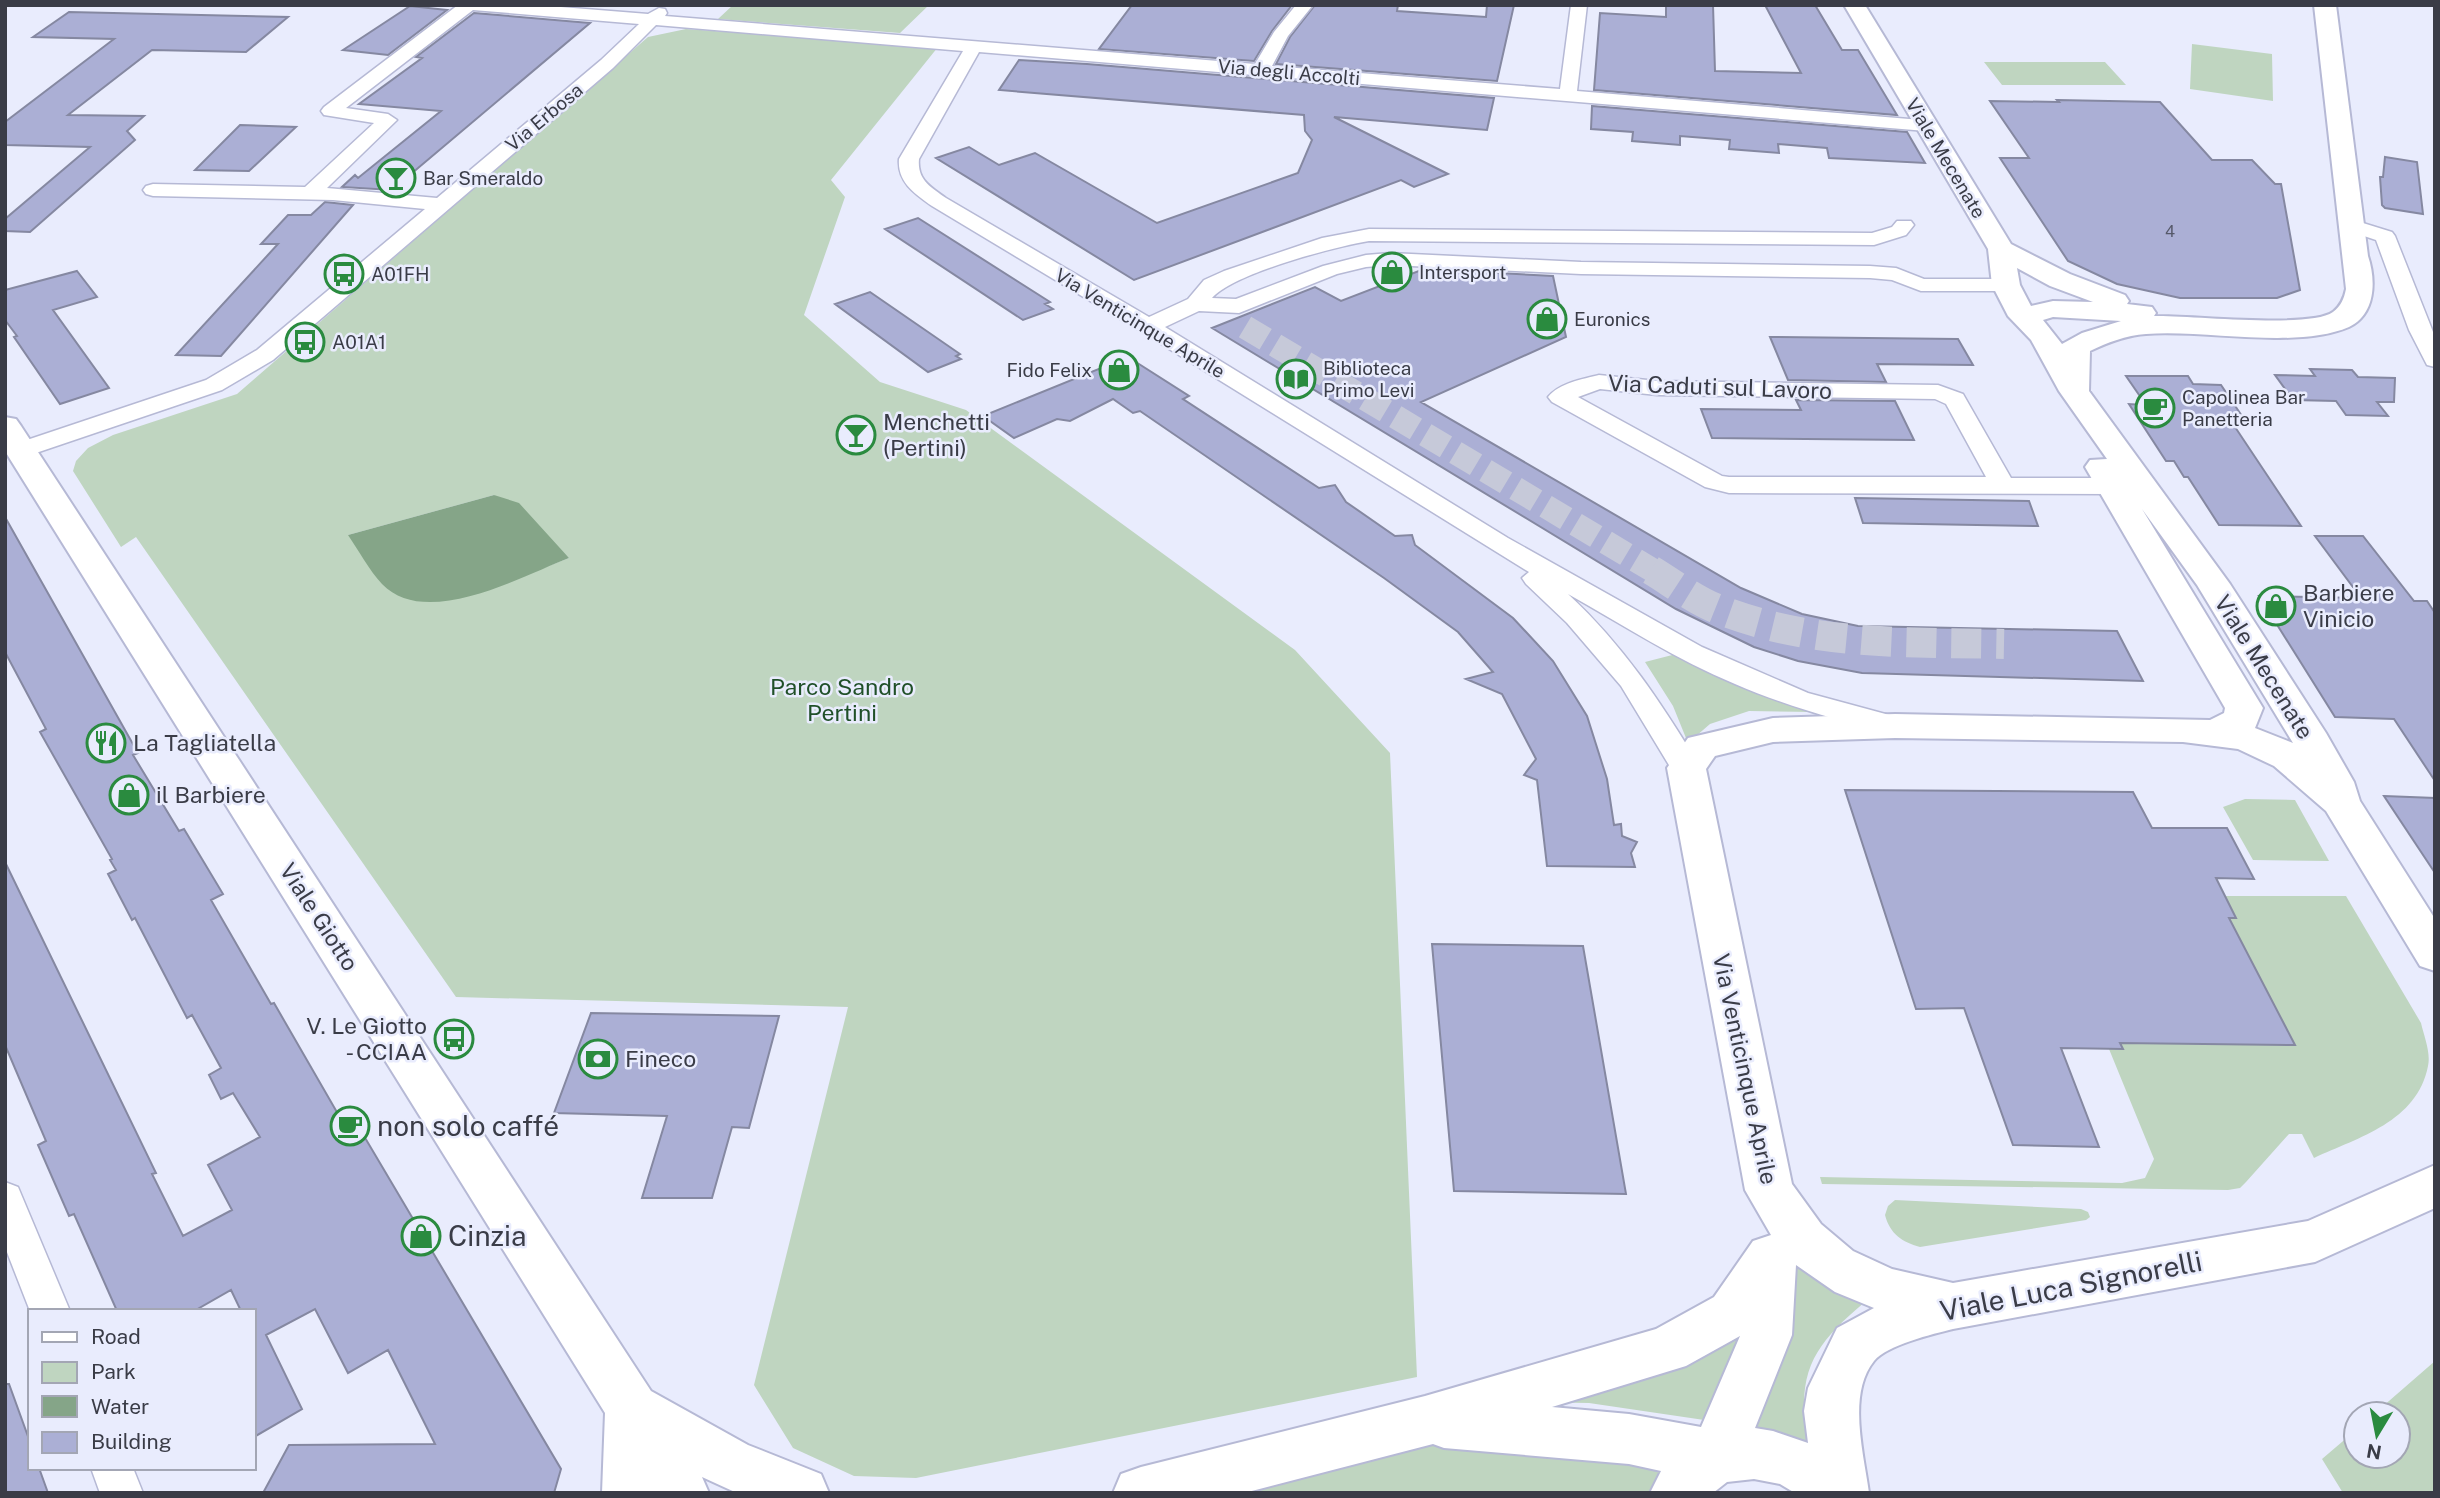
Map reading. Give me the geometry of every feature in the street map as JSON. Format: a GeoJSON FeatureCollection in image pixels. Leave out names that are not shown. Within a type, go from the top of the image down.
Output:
{"type":"FeatureCollection","features":[{"type":"Feature","properties":{"kind":"main road","name":"Viale Mecenate"},"geometry":{"type":"LineString","coordinates":[[1854,5],[2001,249],[2006,285],[2022,316],[2043,337],[2074,391],[2213,584],[2307,733],[2334,782],[2340,802],[2435,955]]}},
{"type":"Feature","properties":{"kind":"main road"},"geometry":{"type":"LineString","coordinates":[[2074,391],[2075,347],[2102,334],[2146,325],[2299,329],[2341,320],[2360,294],[2362,274],[2354,256],[2325,5]]}},
{"type":"Feature","properties":{"kind":"main road"},"geometry":{"type":"LineString","coordinates":[[2001,249],[2074,286],[2118,302],[2161,313]]}},
{"type":"Feature","properties":{"kind":"main road"},"geometry":{"type":"LineString","coordinates":[[2022,316],[2053,309],[2303,314],[2334,302],[2346,292],[2346,271],[2354,256]]}},
{"type":"Feature","properties":{"kind":"main road","name":"Viale Mecenate"},"geometry":{"type":"LineString","coordinates":[[2022,316],[2021,336],[2244,708],[2241,720],[2216,732]]}},
{"type":"Feature","properties":{"kind":"main road"},"geometry":{"type":"LineString","coordinates":[[2022,316],[2246,321],[2274,329]]}},
{"type":"Feature","properties":{"kind":"main road","name":"Viale Giotto"},"geometry":{"type":"LineString","coordinates":[[12,436],[632,1408],[681,1493]]}},
{"type":"Feature","properties":{"kind":"main road","name":"Via Venticinque Aprile"},"geometry":{"type":"LineString","coordinates":[[1952,1306],[1884,1291],[1838,1268],[1804,1240],[1769,1190],[1685,768],[1702,747],[1773,730],[1895,726],[2216,732],[2261,743],[2280,752],[2300,765],[2340,802]]}},
{"type":"Feature","properties":{"kind":"main road","name":"Viale Luca Signorelli"},"geometry":{"type":"LineString","coordinates":[[1841,1493],[1830,1411],[1835,1388],[1855,1344],[1895,1322],[1952,1306],[2315,1241],[2435,1185]]}},
{"type":"Feature","properties":{"kind":"main road"},"geometry":{"type":"LineString","coordinates":[[1723,1457],[1726,1433],[1766,1335],[1771,1256],[1769,1190]]}},
{"type":"Feature","properties":{"kind":"main road"},"geometry":{"type":"LineString","coordinates":[[1142,1493],[1425,1421],[1667,1349],[1732,1313],[1771,1256]]}},
{"type":"Feature","properties":{"kind":"main road"},"geometry":{"type":"LineString","coordinates":[[631,1493],[632,1408],[729,1463],[801,1493]]}},
{"type":"Feature","properties":{"kind":"main road"},"geometry":{"type":"LineString","coordinates":[[1425,1421],[1629,1439],[1723,1457]]}},
{"type":"Feature","properties":{"kind":"main road"},"geometry":{"type":"LineString","coordinates":[[1678,1493],[1698,1469],[1723,1457],[1751,1453],[1781,1458],[1810,1470],[1841,1493]]}},
{"type":"Feature","properties":{"kind":"street","name":"Via degli Accolti"},"geometry":{"type":"LineString","coordinates":[[471,5],[650,22],[974,46],[1926,125]]}},
{"type":"Feature","properties":{"kind":"street"},"geometry":{"type":"LineString","coordinates":[[310,193],[388,121],[330,111],[471,5]]}},
{"type":"Feature","properties":{"kind":"street","name":"Via Erbosa"},"geometry":{"type":"LineString","coordinates":[[12,436],[214,385],[265,355],[607,64],[667,5]]}},
{"type":"Feature","properties":{"kind":"street"},"geometry":{"type":"LineString","coordinates":[[1261,70],[1267,54],[1305,5]]}},
{"type":"Feature","properties":{"kind":"street"},"geometry":{"type":"LineString","coordinates":[[1568,95],[1579,5]]}},
{"type":"Feature","properties":{"kind":"street","name":"Via Venticinque Aprile"},"geometry":{"type":"LineString","coordinates":[[974,46],[909,159],[907,167],[913,182],[939,202],[1148,326],[1499,544],[1692,653],[1742,677],[1798,699],[1895,726]]}},
{"type":"Feature","properties":{"kind":"street"},"geometry":{"type":"LineString","coordinates":[[153,190],[310,193],[402,198],[441,205]]}},
{"type":"Feature","properties":{"kind":"street"},"geometry":{"type":"LineString","coordinates":[[1148,326],[1196,304],[1212,285],[1232,276],[1329,242],[1369,235],[1874,239],[1899,231],[1904,225]]}},
{"type":"Feature","properties":{"kind":"street"},"geometry":{"type":"LineString","coordinates":[[2350,225],[2385,236],[2414,317],[2435,360]]}},
{"type":"Feature","properties":{"kind":"street"},"geometry":{"type":"LineString","coordinates":[[1196,304],[1239,306],[1330,270],[1390,259],[1581,268],[1870,272],[1896,274],[1920,285],[2006,285]]}},
{"type":"Feature","properties":{"kind":"street","name":"Via Caduti sul Lavoro"},"geometry":{"type":"LineString","coordinates":[[2001,484],[1955,399],[1938,392],[1657,388],[1599,382],[1560,397],[1714,482],[1729,485],[2112,486]]}},
{"type":"Feature","properties":{"kind":"street","name":"Via Venticinque Aprile"},"geometry":{"type":"LineString","coordinates":[[1499,544],[1577,617],[1632,681],[1685,768]]}},
{"type":"Feature","properties":{"kind":"street"},"geometry":{"type":"LineString","coordinates":[[5,1198],[49,1309]]}},
{"type":"Feature","properties":{"kind":"street"},"geometry":{"type":"LineString","coordinates":[[113,1470],[122,1493]]}},
{"type":"Feature","properties":{"kind":"green space"},"geometry":{"type":"Polygon","coordinates":[[[733,5],[929,5],[900,33],[718,19],[733,5]]]}},
{"type":"Feature","properties":{"kind":"green space","name":"Parco Sandro Pertini"},"geometry":{"type":"Polygon","coordinates":[[[686,29],[938,47],[831,180],[845,197],[804,315],[880,382],[966,410],[1295,650],[1390,753],[1417,1377],[916,1478],[854,1476],[793,1448],[754,1385],[848,1007],[456,997],[136,537],[121,547],[73,471],[76,461],[88,448],[113,435],[237,394],[648,37],[686,29]],[[494,495],[348,535],[515,579],[569,558],[494,495]]]}},
{"type":"Feature","properties":{"kind":"green space"},"geometry":{"type":"Polygon","coordinates":[[[2192,44],[2272,54],[2273,101],[2190,89],[2192,44]]]}},
{"type":"Feature","properties":{"kind":"green space"},"geometry":{"type":"Polygon","coordinates":[[[1984,62],[2105,62],[2126,85],[2002,85],[1984,62]]]}},
{"type":"Feature","properties":{"kind":"green space"},"geometry":{"type":"Polygon","coordinates":[[[1680,653],[1815,712],[1749,711],[1710,724],[1688,743],[1673,706],[1645,662],[1680,653]]]}},
{"type":"Feature","properties":{"kind":"green space"},"geometry":{"type":"Polygon","coordinates":[[[2245,799],[2295,800],[2329,861],[2253,860],[2223,807],[2245,799]]]}},
{"type":"Feature","properties":{"kind":"green space"},"geometry":{"type":"Polygon","coordinates":[[[2225,896],[2346,896],[2421,1023],[2427,1044],[2429,1061],[2422,1085],[2412,1101],[2399,1114],[2367,1134],[2314,1158],[2302,1134],[2289,1134],[2240,1188],[2228,1190],[1822,1184],[1820,1177],[2122,1183],[2145,1178],[2154,1159],[2109,1049],[2122,1049],[2120,1043],[2295,1045],[2229,918],[2236,918],[2225,896]]]}},
{"type":"Feature","properties":{"kind":"green space"},"geometry":{"type":"Polygon","coordinates":[[[1895,1200],[2081,1209],[2088,1212],[2090,1217],[2086,1220],[1920,1247],[1902,1240],[1890,1227],[1885,1215],[1888,1206],[1895,1200]]]}},
{"type":"Feature","properties":{"kind":"green space"},"geometry":{"type":"Polygon","coordinates":[[[1792,1240],[1872,1296],[1837,1327],[1814,1358],[1804,1393],[1808,1441],[1747,1428],[1792,1240]]]}},
{"type":"Feature","properties":{"kind":"green space"},"geometry":{"type":"Polygon","coordinates":[[[1759,1305],[1711,1421],[1589,1403],[1533,1402],[1759,1305]]]}},
{"type":"Feature","properties":{"kind":"green space"},"geometry":{"type":"Polygon","coordinates":[[[2435,1361],[2435,1493],[2343,1493],[2322,1459],[2342,1442],[2342,1470],[2412,1470],[2412,1400],[2390,1400],[2435,1361]]]}},
{"type":"Feature","properties":{"kind":"green space"},"geometry":{"type":"Polygon","coordinates":[[[1436,1438],[1673,1463],[1656,1493],[1204,1493],[1436,1438]]]}},
{"type":"Feature","properties":{"kind":"water"},"geometry":{"type":"Polygon","coordinates":[[[494,495],[519,503],[569,558],[474,595],[448,601],[423,602],[401,597],[382,584],[348,535],[494,495]]]}},
{"type":"Feature","properties":{"kind":"building"},"geometry":{"type":"Polygon","coordinates":[[[1132,5],[1292,5],[1254,61],[1099,49],[1132,5]]]}},
{"type":"Feature","properties":{"kind":"building"},"geometry":{"type":"Polygon","coordinates":[[[1315,5],[1398,5],[1397,11],[1486,17],[1487,5],[1514,5],[1497,81],[1276,64],[1290,37],[1315,5]]]}},
{"type":"Feature","properties":{"kind":"building"},"geometry":{"type":"Polygon","coordinates":[[[1666,5],[1713,5],[1715,71],[1801,73],[1765,5],[1815,5],[1842,50],[1858,50],[1897,115],[1594,90],[1600,13],[1666,17],[1666,5]]]}},
{"type":"Feature","properties":{"kind":"building"},"geometry":{"type":"Polygon","coordinates":[[[410,6],[447,10],[388,55],[343,50],[410,6]]]}},
{"type":"Feature","properties":{"kind":"building"},"geometry":{"type":"Polygon","coordinates":[[[69,12],[288,17],[246,52],[152,50],[68,115],[144,116],[127,131],[135,140],[30,232],[5,231],[5,219],[90,147],[5,145],[5,122],[114,39],[33,37],[69,12]]]}},
{"type":"Feature","properties":{"kind":"building"},"geometry":{"type":"Polygon","coordinates":[[[474,13],[590,23],[392,190],[342,187],[355,175],[358,178],[441,111],[359,104],[422,58],[416,57],[474,13]]]}},
{"type":"Feature","properties":{"kind":"building"},"geometry":{"type":"Polygon","coordinates":[[[1019,60],[1494,98],[1487,130],[1334,117],[1448,174],[1414,187],[1401,180],[1134,280],[936,158],[969,147],[999,165],[1035,153],[1157,223],[1298,173],[1312,140],[1305,131],[1304,115],[999,90],[1019,60]]]}},
{"type":"Feature","properties":{"kind":"building"},"geometry":{"type":"Polygon","coordinates":[[[2057,100],[2160,102],[2212,160],[2252,160],[2275,184],[2281,184],[2300,290],[2277,298],[2180,298],[2117,284],[2068,261],[2000,158],[2029,158],[1990,101],[2059,102],[2057,100]]]}},
{"type":"Feature","properties":{"kind":"building"},"geometry":{"type":"Polygon","coordinates":[[[1592,106],[1907,132],[1925,163],[1829,158],[1827,148],[1778,144],[1779,153],[1729,149],[1730,140],[1680,136],[1680,145],[1632,141],[1633,132],[1591,129],[1592,106]]]}},
{"type":"Feature","properties":{"kind":"building"},"geometry":{"type":"Polygon","coordinates":[[[240,125],[296,127],[249,171],[195,170],[240,125]]]}},
{"type":"Feature","properties":{"kind":"building"},"geometry":{"type":"Polygon","coordinates":[[[2385,157],[2417,162],[2423,214],[2385,208],[2382,205],[2380,177],[2383,177],[2385,157]]]}},
{"type":"Feature","properties":{"kind":"building"},"geometry":{"type":"Polygon","coordinates":[[[325,202],[353,205],[221,356],[176,355],[278,244],[261,244],[288,215],[311,215],[325,202]]]}},
{"type":"Feature","properties":{"kind":"building"},"geometry":{"type":"Polygon","coordinates":[[[918,218],[1050,302],[1045,304],[1053,309],[1023,320],[885,229],[918,218]]]}},
{"type":"Feature","properties":{"kind":"building"},"geometry":{"type":"Polygon","coordinates":[[[1424,269],[1553,276],[1566,337],[1421,402],[1741,588],[1802,614],[1858,626],[2117,631],[2143,681],[1862,673],[1798,661],[1754,647],[1676,609],[1212,328],[1315,287],[1341,301],[1424,269]]]}},
{"type":"Feature","properties":{"kind":"building"},"geometry":{"type":"Polygon","coordinates":[[[77,271],[97,297],[53,310],[109,388],[60,404],[5,320],[5,290],[77,271]]]}},
{"type":"Feature","properties":{"kind":"building"},"geometry":{"type":"Polygon","coordinates":[[[870,292],[960,354],[956,356],[961,359],[928,372],[835,304],[870,292]]]}},
{"type":"Feature","properties":{"kind":"building"},"geometry":{"type":"Polygon","coordinates":[[[1770,337],[1958,339],[1973,365],[1877,364],[1886,382],[1788,380],[1770,337]]]}},
{"type":"Feature","properties":{"kind":"building"},"geometry":{"type":"Polygon","coordinates":[[[1128,357],[1189,396],[1183,399],[1319,488],[1335,485],[1346,502],[1395,536],[1412,535],[1415,545],[1513,618],[1553,661],[1587,716],[1607,779],[1614,825],[1621,824],[1622,836],[1637,842],[1631,853],[1635,867],[1547,866],[1537,780],[1524,775],[1536,759],[1502,694],[1466,679],[1493,672],[1458,632],[1384,578],[1140,411],[1133,413],[1113,399],[1070,421],[1057,419],[1014,438],[983,416],[1128,357]]]}},
{"type":"Feature","properties":{"kind":"building"},"geometry":{"type":"Polygon","coordinates":[[[2310,369],[2352,370],[2358,377],[2395,378],[2394,402],[2377,402],[2388,416],[2346,415],[2336,401],[2293,400],[2275,375],[2315,376],[2310,369]]]}},
{"type":"Feature","properties":{"kind":"building"},"geometry":{"type":"Polygon","coordinates":[[[2126,376],[2188,376],[2193,384],[2221,385],[2244,419],[2229,418],[2301,526],[2219,525],[2188,477],[2184,477],[2174,461],[2166,461],[2129,404],[2146,405],[2126,376]]]}},
{"type":"Feature","properties":{"kind":"building"},"geometry":{"type":"Polygon","coordinates":[[[1796,400],[1895,401],[1914,440],[1712,438],[1701,409],[1801,410],[1796,400]]]}},
{"type":"Feature","properties":{"kind":"building"},"geometry":{"type":"Polygon","coordinates":[[[1855,498],[2029,501],[2038,526],[1863,523],[1855,498]]]}},
{"type":"Feature","properties":{"kind":"building"},"geometry":{"type":"Polygon","coordinates":[[[5,517],[138,753],[133,755],[179,831],[184,829],[223,894],[211,900],[271,1004],[274,1003],[338,1114],[348,1109],[561,1469],[554,1493],[263,1493],[289,1445],[435,1444],[388,1350],[348,1373],[315,1309],[266,1335],[302,1409],[256,1436],[256,1309],[240,1309],[231,1290],[198,1309],[116,1309],[74,1214],[69,1216],[38,1145],[46,1141],[5,1045],[5,862],[156,1173],[152,1174],[183,1236],[232,1210],[208,1165],[260,1137],[233,1093],[221,1099],[209,1075],[221,1068],[192,1015],[187,1018],[135,918],[132,920],[108,874],[116,870],[110,860],[112,859],[40,732],[46,729],[5,652],[5,517]]]}},
{"type":"Feature","properties":{"kind":"building"},"geometry":{"type":"Polygon","coordinates":[[[2315,536],[2363,536],[2414,601],[2427,601],[2435,613],[2435,781],[2394,719],[2335,717],[2259,596],[2361,598],[2315,536]]]}},
{"type":"Feature","properties":{"kind":"building"},"geometry":{"type":"Polygon","coordinates":[[[1845,790],[2133,792],[2152,828],[2227,828],[2254,879],[2216,878],[2236,918],[2229,918],[2295,1045],[2120,1043],[2123,1049],[2061,1048],[2099,1147],[2013,1145],[1964,1008],[1916,1009],[1845,790]]]}},
{"type":"Feature","properties":{"kind":"building"},"geometry":{"type":"Polygon","coordinates":[[[2384,796],[2435,798],[2435,873],[2384,796]]]}},
{"type":"Feature","properties":{"kind":"building"},"geometry":{"type":"Polygon","coordinates":[[[1432,944],[1583,946],[1626,1194],[1454,1191],[1432,944]]]}},
{"type":"Feature","properties":{"kind":"building"},"geometry":{"type":"Polygon","coordinates":[[[591,1013],[779,1016],[749,1128],[732,1127],[712,1198],[642,1198],[667,1116],[554,1113],[591,1013]]]}},
{"type":"Feature","properties":{"kind":"building"},"geometry":{"type":"Polygon","coordinates":[[[5,1384],[9,1384],[28,1436],[28,1470],[40,1470],[48,1493],[5,1493],[5,1384]]]}},
{"type":"Feature","properties":{"kind":"tunnel"},"geometry":{"type":"LineString","coordinates":[[1245,327],[1654,571]]}},
{"type":"Feature","properties":{"kind":"tunnel"},"geometry":{"type":"LineString","coordinates":[[1651,570],[1715,608],[1786,629],[1858,640],[2004,644]]}},
{"type":"Feature","properties":{"kind":"place","name":"Bar Smeraldo"},"geometry":{"type":"Point","coordinates":[396,178]}},
{"type":"Feature","properties":{"kind":"place","name":"Intersport"},"geometry":{"type":"Point","coordinates":[1392,272]}},
{"type":"Feature","properties":{"kind":"place","name":"A01FH"},"geometry":{"type":"Point","coordinates":[344,274]}},
{"type":"Feature","properties":{"kind":"place","name":"Euronics"},"geometry":{"type":"Point","coordinates":[1547,319]}},
{"type":"Feature","properties":{"kind":"place","name":"A01A1"},"geometry":{"type":"Point","coordinates":[305,342]}},
{"type":"Feature","properties":{"kind":"place","name":"Fido Felix"},"geometry":{"type":"Point","coordinates":[1119,370]}},
{"type":"Feature","properties":{"kind":"place","name":"Biblioteca Primo Levi"},"geometry":{"type":"Point","coordinates":[1296,379]}},
{"type":"Feature","properties":{"kind":"place","name":"Capolinea Bar Panetteria"},"geometry":{"type":"Point","coordinates":[2155,408]}},
{"type":"Feature","properties":{"kind":"place","name":"Menchetti (Pertini)"},"geometry":{"type":"Point","coordinates":[856,435]}},
{"type":"Feature","properties":{"kind":"place","name":"Barbiere Vinicio"},"geometry":{"type":"Point","coordinates":[2276,606]}},
{"type":"Feature","properties":{"kind":"place","name":"La Tagliatella"},"geometry":{"type":"Point","coordinates":[106,743]}},
{"type":"Feature","properties":{"kind":"place","name":"il Barbiere"},"geometry":{"type":"Point","coordinates":[129,795]}},
{"type":"Feature","properties":{"kind":"place","name":"V. Le Giotto - CCIAA"},"geometry":{"type":"Point","coordinates":[454,1039]}},
{"type":"Feature","properties":{"kind":"place","name":"Fineco"},"geometry":{"type":"Point","coordinates":[598,1059]}},
{"type":"Feature","properties":{"kind":"place","name":"non solo caffé"},"geometry":{"type":"Point","coordinates":[350,1126]}},
{"type":"Feature","properties":{"kind":"place","name":"Cinzia"},"geometry":{"type":"Point","coordinates":[421,1236]}}]}
